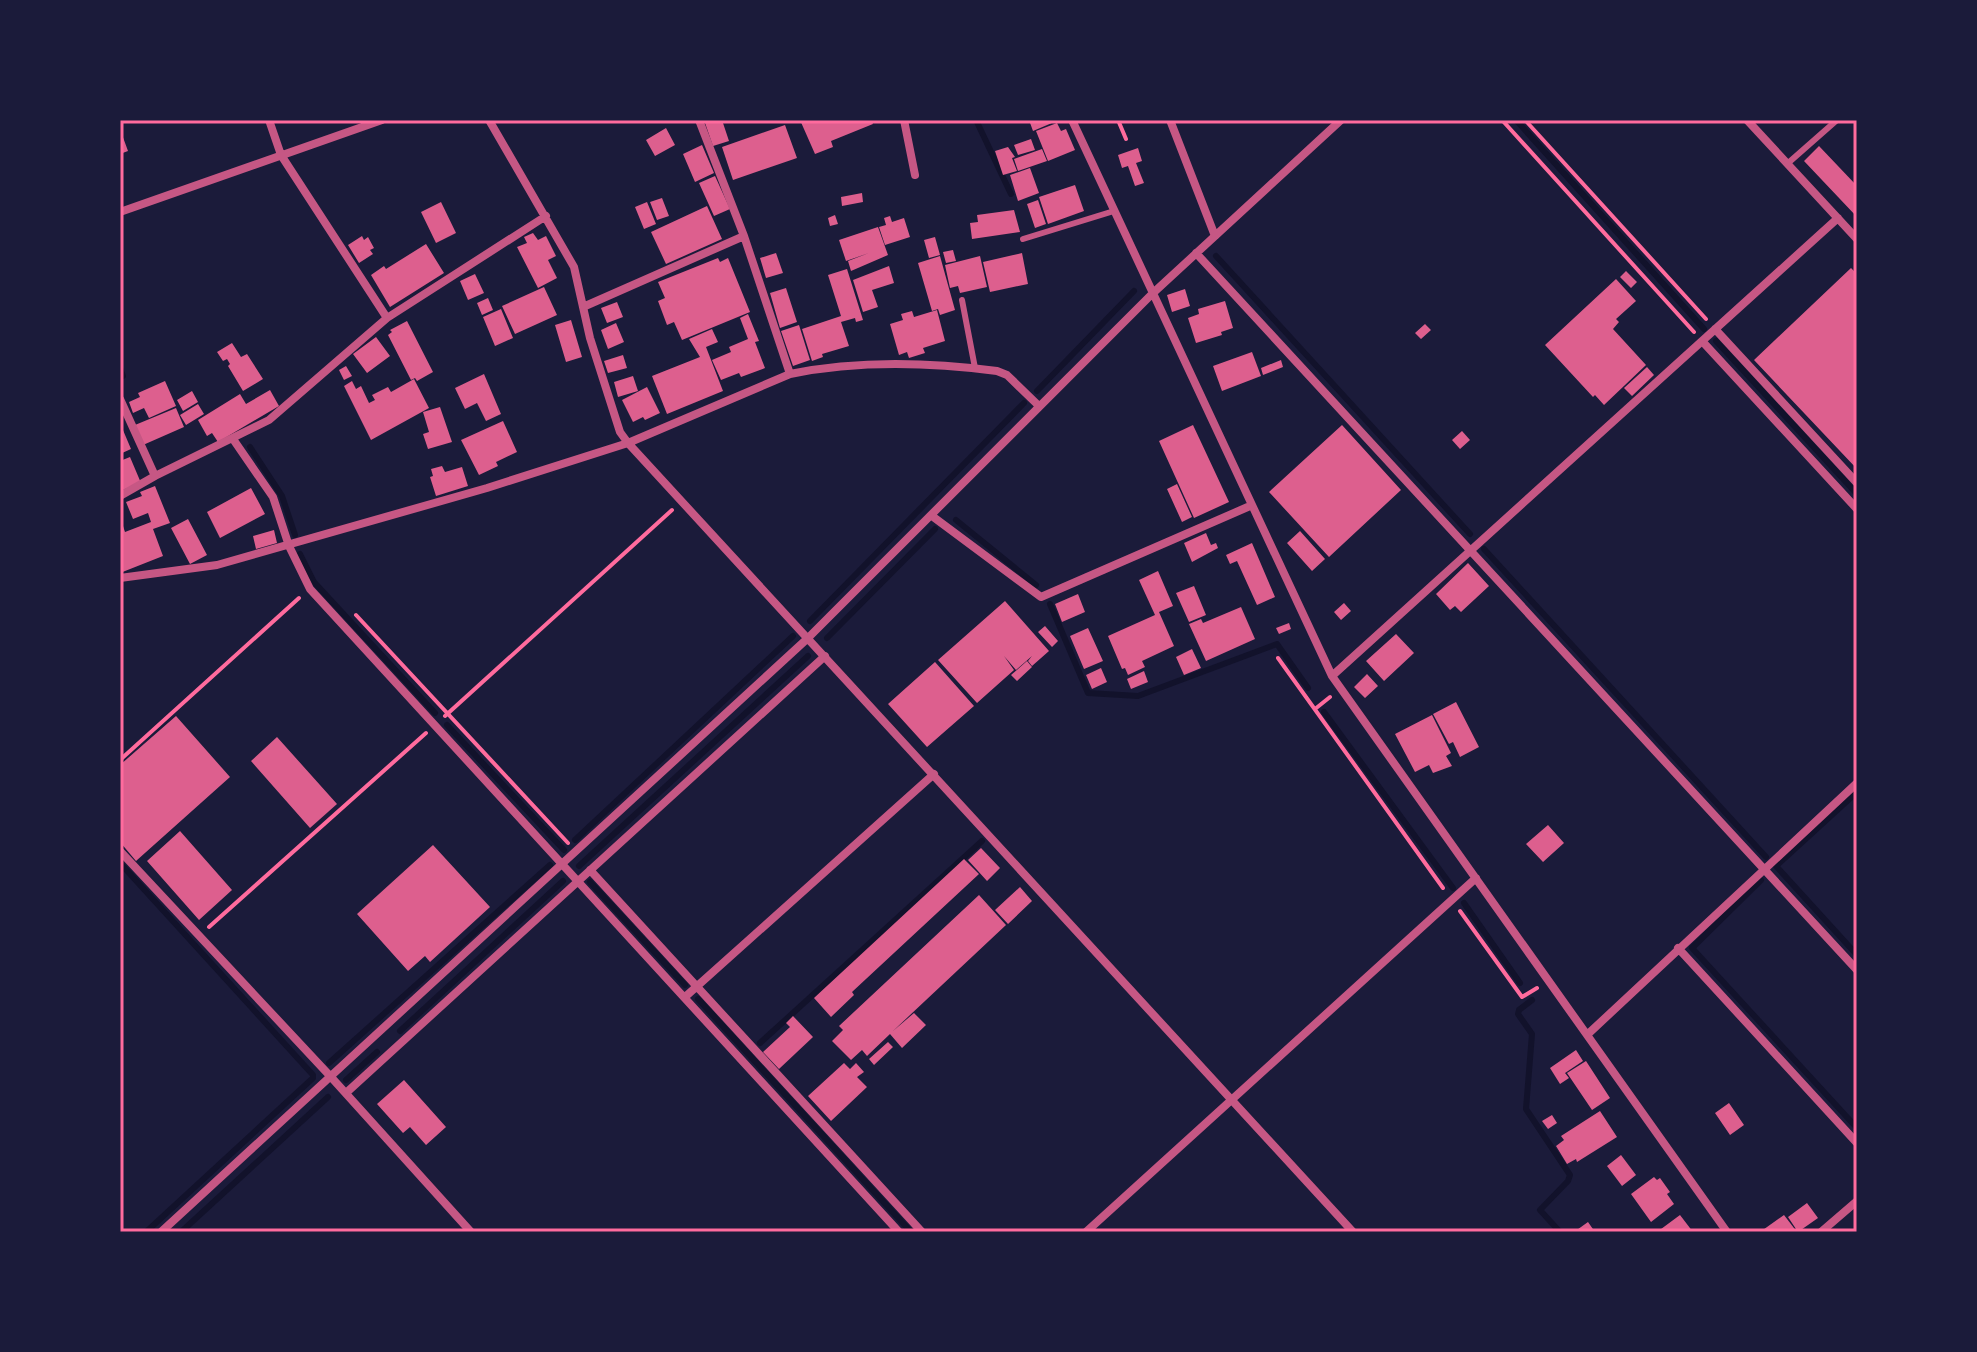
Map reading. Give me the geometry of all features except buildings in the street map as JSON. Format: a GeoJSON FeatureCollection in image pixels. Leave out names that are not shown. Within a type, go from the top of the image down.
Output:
{"type":"FeatureCollection","features":[{"type":"Feature","properties":{"kind":"street"},"geometry":{"type":"LineString","coordinates":[[269,120],[281,155],[387,318]]}},
{"type":"Feature","properties":{"kind":"street"},"geometry":{"type":"LineString","coordinates":[[120,212],[382,120]]}},
{"type":"Feature","properties":{"kind":"street"},"geometry":{"type":"LineString","coordinates":[[489,120],[574,267],[620,432],[628,443],[1353,1232]]}},
{"type":"Feature","properties":{"kind":"street"},"geometry":{"type":"LineString","coordinates":[[699,120],[744,236],[790,374]]}},
{"type":"Feature","properties":{"kind":"street"},"geometry":{"type":"LineString","coordinates":[[904,120],[915,175]]}},
{"type":"Feature","properties":{"kind":"street"},"geometry":{"type":"LineString","coordinates":[[1072,120],[1332,676],[1727,1232]]}},
{"type":"Feature","properties":{"kind":"street"},"geometry":{"type":"LineString","coordinates":[[1170,120],[1215,236]]}},
{"type":"Feature","properties":{"kind":"street"},"geometry":{"type":"LineString","coordinates":[[161,1232],[808,638],[1152,294],[1341,120]]}},
{"type":"Feature","properties":{"kind":"street"},"geometry":{"type":"LineString","coordinates":[[1747,120],[1857,239]]}},
{"type":"Feature","properties":{"kind":"street"},"geometry":{"type":"LineString","coordinates":[[120,496],[269,420],[387,318],[546,216]]}},
{"type":"Feature","properties":{"kind":"street"},"geometry":{"type":"LineString","coordinates":[[1332,676],[1838,218]]}},
{"type":"Feature","properties":{"kind":"street"},"geometry":{"type":"LineString","coordinates":[[583,307],[744,236]]}},
{"type":"Feature","properties":{"kind":"street"},"geometry":{"type":"LineString","coordinates":[[1196,253],[1857,970]]}},
{"type":"Feature","properties":{"kind":"street"},"geometry":{"type":"LineString","coordinates":[[1715,329],[1857,483]]}},
{"type":"Feature","properties":{"kind":"street"},"geometry":{"type":"LineString","coordinates":[[1702,341],[1857,509]]}},
{"type":"Feature","properties":{"kind":"street"},"geometry":{"type":"LineString","coordinates":[[120,578],[217,565],[487,488],[628,443],[790,374],[883,363],[975,368],[1007,375],[1039,406]]}},
{"type":"Feature","properties":{"kind":"street"},"geometry":{"type":"LineString","coordinates":[[120,399],[155,476]]}},
{"type":"Feature","properties":{"kind":"street"},"geometry":{"type":"LineString","coordinates":[[233,439],[273,497],[289,546],[310,589],[899,1232]]}},
{"type":"Feature","properties":{"kind":"street"},"geometry":{"type":"LineString","coordinates":[[932,516],[1041,597],[1250,506]]}},
{"type":"Feature","properties":{"kind":"street"},"geometry":{"type":"LineString","coordinates":[[346,1093],[825,656]]}},
{"type":"Feature","properties":{"kind":"street"},"geometry":{"type":"LineString","coordinates":[[685,997],[934,774]]}},
{"type":"Feature","properties":{"kind":"street"},"geometry":{"type":"LineString","coordinates":[[1588,1034],[1857,783]]}},
{"type":"Feature","properties":{"kind":"street"},"geometry":{"type":"LineString","coordinates":[[120,851],[471,1232]]}},
{"type":"Feature","properties":{"kind":"street"},"geometry":{"type":"LineString","coordinates":[[590,870],[922,1232]]}},
{"type":"Feature","properties":{"kind":"street"},"geometry":{"type":"LineString","coordinates":[[1086,1232],[1476,878]]}},
{"type":"Feature","properties":{"kind":"street"},"geometry":{"type":"LineString","coordinates":[[1678,948],[1857,1143]]}},
{"type":"Feature","properties":{"kind":"street"},"geometry":{"type":"LineString","coordinates":[[1821,1232],[1857,1201]]}},
{"type":"Feature","properties":{"kind":"lane"},"geometry":{"type":"LineString","coordinates":[[1787,164],[1837,120]]}},
{"type":"Feature","properties":{"kind":"lane"},"geometry":{"type":"LineString","coordinates":[[1023,239],[1114,211]]}},
{"type":"Feature","properties":{"kind":"lane"},"geometry":{"type":"LineString","coordinates":[[962,300],[975,368]]}},
{"type":"Feature","properties":{"kind":"path"},"geometry":{"type":"LineString","coordinates":[[1118,120],[1126,139]]}},
{"type":"Feature","properties":{"kind":"path"},"geometry":{"type":"LineString","coordinates":[[1502,120],[1702,341]]}},
{"type":"Feature","properties":{"kind":"path"},"geometry":{"type":"LineString","coordinates":[[1525,120],[1715,329]]}},
{"type":"Feature","properties":{"kind":"path"},"geometry":{"type":"LineString","coordinates":[[120,760],[310,589]]}},
{"type":"Feature","properties":{"kind":"path"},"geometry":{"type":"LineString","coordinates":[[353,612],[577,852]]}},
{"type":"Feature","properties":{"kind":"path"},"geometry":{"type":"LineString","coordinates":[[1278,658],[1522,997],[1550,980]]}},
{"type":"Feature","properties":{"kind":"path"},"geometry":{"type":"LineString","coordinates":[[1315,709],[1341,689]]}},
{"type":"Feature","properties":{"kind":"waterway"},"geometry":{"type":"LineString","coordinates":[[976,120],[1011,194]]}},
{"type":"Feature","properties":{"kind":"waterway"},"geometry":{"type":"LineString","coordinates":[[1516,120],[1704,329]]}},
{"type":"Feature","properties":{"kind":"waterway"},"geometry":{"type":"LineString","coordinates":[[1216,256],[1470,534]]}},
{"type":"Feature","properties":{"kind":"waterway"},"geometry":{"type":"LineString","coordinates":[[1037,391],[1134,291]]}},
{"type":"Feature","properties":{"kind":"waterway"},"geometry":{"type":"LineString","coordinates":[[1716,341],[1857,494]]}},
{"type":"Feature","properties":{"kind":"waterway"},"geometry":{"type":"LineString","coordinates":[[120,368],[123,376]]}},
{"type":"Feature","properties":{"kind":"waterway"},"geometry":{"type":"LineString","coordinates":[[810,621],[1024,403]]}},
{"type":"Feature","properties":{"kind":"waterway"},"geometry":{"type":"LineString","coordinates":[[250,447],[282,496],[295,535]]}},
{"type":"Feature","properties":{"kind":"waterway"},"geometry":{"type":"LineString","coordinates":[[956,520],[1036,585]]}},
{"type":"Feature","properties":{"kind":"waterway"},"geometry":{"type":"LineString","coordinates":[[827,638],[935,529]]}},
{"type":"Feature","properties":{"kind":"waterway"},"geometry":{"type":"LineString","coordinates":[[1484,549],[1766,857]]}},
{"type":"Feature","properties":{"kind":"waterway"},"geometry":{"type":"LineString","coordinates":[[300,554],[314,582],[435,713]]}},
{"type":"Feature","properties":{"kind":"waterway"},"geometry":{"type":"LineString","coordinates":[[1050,604],[1088,693],[1138,696],[1277,644],[1308,688]]}},
{"type":"Feature","properties":{"kind":"waterway"},"geometry":{"type":"LineString","coordinates":[[575,840],[793,636]]}},
{"type":"Feature","properties":{"kind":"waterway"},"geometry":{"type":"LineString","coordinates":[[579,866],[808,656]]}},
{"type":"Feature","properties":{"kind":"waterway"},"geometry":{"type":"LineString","coordinates":[[1324,712],[1453,888]]}},
{"type":"Feature","properties":{"kind":"waterway"},"geometry":{"type":"LineString","coordinates":[[447,725],[564,850]]}},
{"type":"Feature","properties":{"kind":"waterway"},"geometry":{"type":"LineString","coordinates":[[1857,792],[1776,866],[1857,955]]}},
{"type":"Feature","properties":{"kind":"waterway"},"geometry":{"type":"LineString","coordinates":[[760,1043],[982,841]]}},
{"type":"Feature","properties":{"kind":"waterway"},"geometry":{"type":"LineString","coordinates":[[120,863],[313,1075],[146,1232]]}},
{"type":"Feature","properties":{"kind":"waterway"},"geometry":{"type":"LineString","coordinates":[[329,1063],[550,865]]}},
{"type":"Feature","properties":{"kind":"waterway"},"geometry":{"type":"LineString","coordinates":[[1761,880],[1692,948],[1857,1128]]}},
{"type":"Feature","properties":{"kind":"waterway"},"geometry":{"type":"LineString","coordinates":[[400,1031],[563,881]]}},
{"type":"Feature","properties":{"kind":"waterway"},"geometry":{"type":"LineString","coordinates":[[590,882],[685,985]]}},
{"type":"Feature","properties":{"kind":"waterway"},"geometry":{"type":"LineString","coordinates":[[1464,903],[1520,983]]}},
{"type":"Feature","properties":{"kind":"waterway"},"geometry":{"type":"LineString","coordinates":[[698,999],[911,1232]]}},
{"type":"Feature","properties":{"kind":"waterway"},"geometry":{"type":"LineString","coordinates":[[1532,1000],[1518,1014],[1532,1034],[1526,1109],[1570,1175],[1540,1210],[1560,1232]]}},
{"type":"Feature","properties":{"kind":"waterway"},"geometry":{"type":"LineString","coordinates":[[346,1080],[377,1052]]}},
{"type":"Feature","properties":{"kind":"waterway"},"geometry":{"type":"LineString","coordinates":[[181,1232],[328,1097]]}}]}
